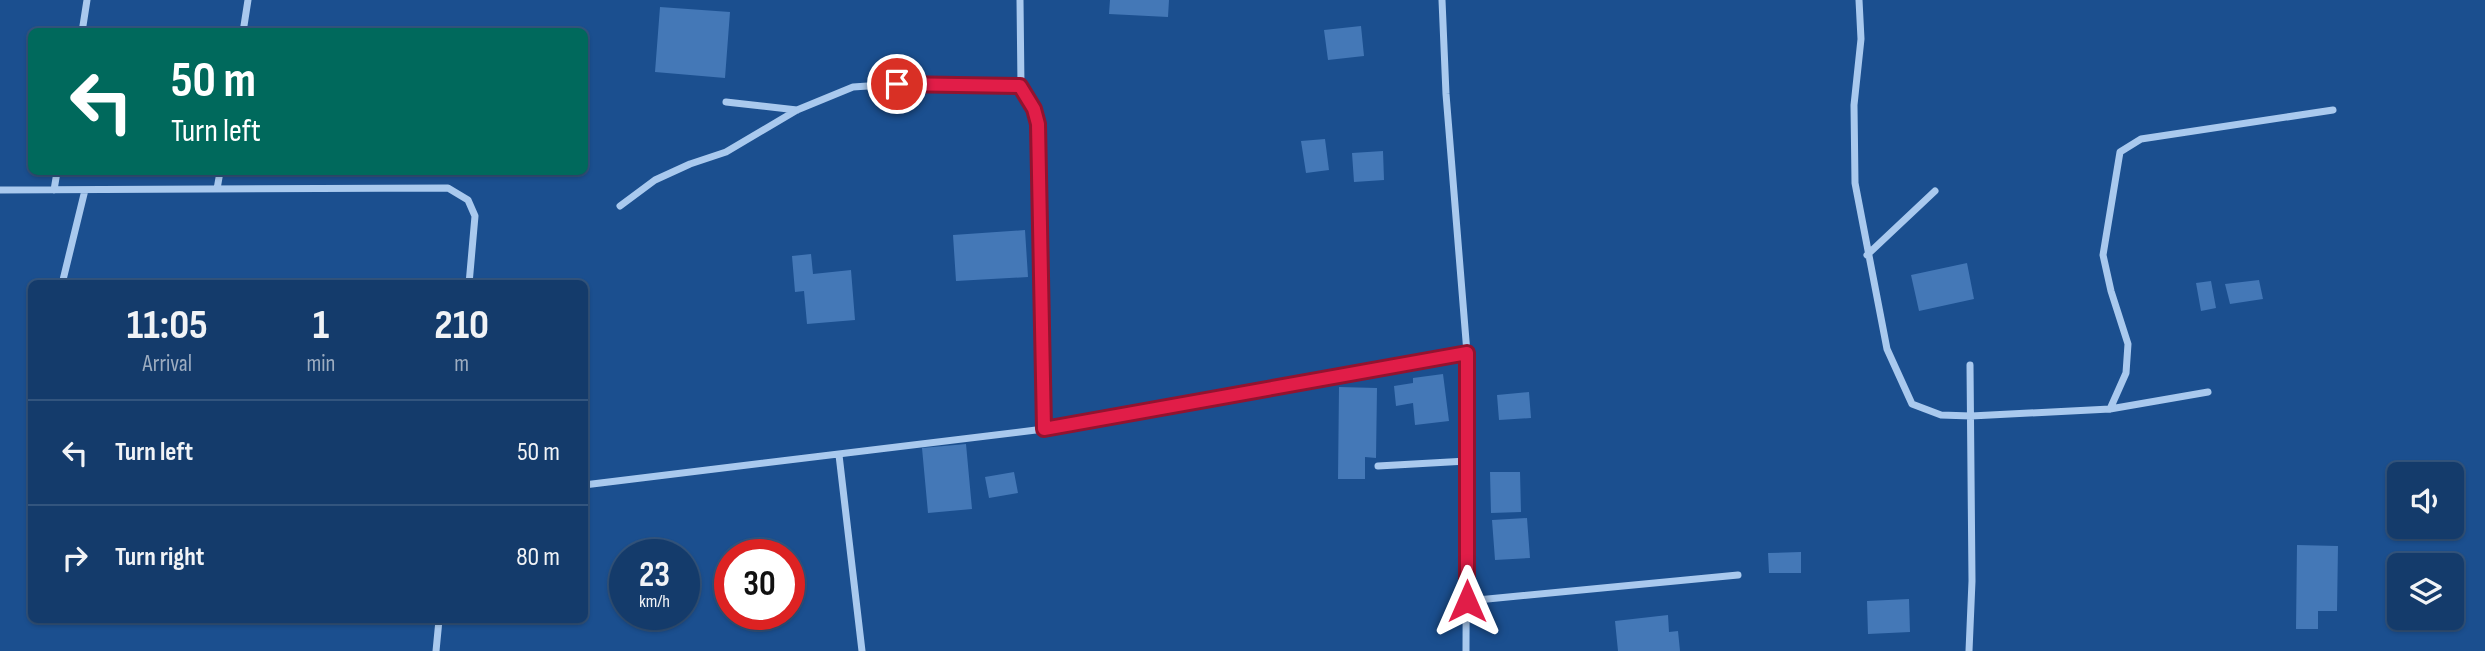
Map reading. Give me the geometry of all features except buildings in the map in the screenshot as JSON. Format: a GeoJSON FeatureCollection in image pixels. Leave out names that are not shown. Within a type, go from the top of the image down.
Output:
{"type":"FeatureCollection","features":[{"type":"Feature","properties":{"kind":"street"},"geometry":{"type":"LineString","coordinates":[[83,28],[87,0]]}},
{"type":"Feature","properties":{"kind":"street"},"geometry":{"type":"LineString","coordinates":[[244,28],[248,0]]}},
{"type":"Feature","properties":{"kind":"street"},"geometry":{"type":"LineString","coordinates":[[1020,0],[1020,86],[1034,109],[1038,124],[1044,429]]}},
{"type":"Feature","properties":{"kind":"street"},"geometry":{"type":"LineString","coordinates":[[1442,0],[1446,94],[1467,353],[1466,651]]}},
{"type":"Feature","properties":{"kind":"street"},"geometry":{"type":"LineString","coordinates":[[1859,0],[1861,39],[1854,105],[1855,183],[1887,349],[1912,404],[1941,415],[1971,416],[2110,409],[2208,392]]}},
{"type":"Feature","properties":{"kind":"street"},"geometry":{"type":"LineString","coordinates":[[620,206],[655,180],[726,152],[797,110],[853,87],[897,84],[1020,86]]}},
{"type":"Feature","properties":{"kind":"street"},"geometry":{"type":"LineString","coordinates":[[726,102],[797,110]]}},
{"type":"Feature","properties":{"kind":"street"},"geometry":{"type":"LineString","coordinates":[[2110,409],[2126,373],[2128,344],[2103,255],[2120,152],[2141,139],[2333,110]]}},
{"type":"Feature","properties":{"kind":"street"},"geometry":{"type":"LineString","coordinates":[[54,190],[56,175]]}},
{"type":"Feature","properties":{"kind":"street"},"geometry":{"type":"LineString","coordinates":[[217,189],[219,175]]}},
{"type":"Feature","properties":{"kind":"street"},"geometry":{"type":"LineString","coordinates":[[0,190],[448,188],[468,200],[475,216],[469,280]]}},
{"type":"Feature","properties":{"kind":"street"},"geometry":{"type":"LineString","coordinates":[[63,280],[85,190]]}},
{"type":"Feature","properties":{"kind":"street"},"geometry":{"type":"LineString","coordinates":[[1867,255],[1935,191]]}},
{"type":"Feature","properties":{"kind":"street"},"geometry":{"type":"LineString","coordinates":[[588,485],[1044,429],[1467,353]]}},
{"type":"Feature","properties":{"kind":"street"},"geometry":{"type":"LineString","coordinates":[[1969,651],[1972,582],[1970,365]]}},
{"type":"Feature","properties":{"kind":"street"},"geometry":{"type":"LineString","coordinates":[[839,455],[862,651]]}},
{"type":"Feature","properties":{"kind":"street"},"geometry":{"type":"LineString","coordinates":[[1378,466],[1467,461]]}},
{"type":"Feature","properties":{"kind":"street"},"geometry":{"type":"LineString","coordinates":[[1467,601],[1738,575]]}},
{"type":"Feature","properties":{"kind":"street"},"geometry":{"type":"LineString","coordinates":[[436,651],[439,623]]}},
{"type":"Feature","properties":{"kind":"route"},"geometry":{"type":"LineString","coordinates":[[897,84],[1020,86],[1034,109],[1038,124],[1041,193],[1044,429],[1467,353],[1467,601]]}}]}
